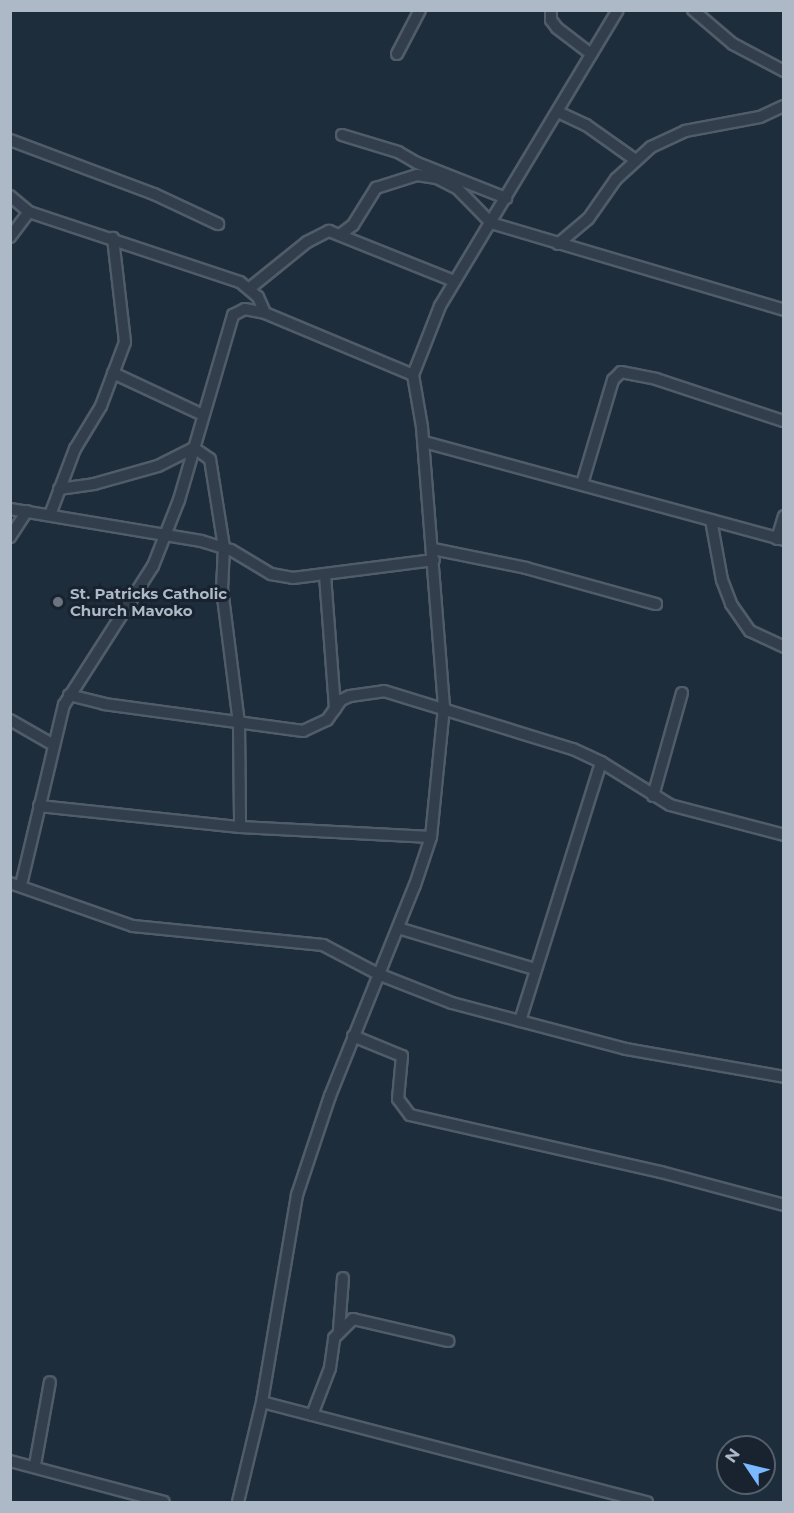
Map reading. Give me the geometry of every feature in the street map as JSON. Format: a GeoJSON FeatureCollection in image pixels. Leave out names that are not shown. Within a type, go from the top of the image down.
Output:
{"type":"FeatureCollection","features":[{"type":"Feature","properties":{"kind":"street"},"geometry":{"type":"LineString","coordinates":[[397,54],[420,10]]}},
{"type":"Feature","properties":{"kind":"street"},"geometry":{"type":"LineString","coordinates":[[551,10],[551,21],[557,28],[591,54]]}},
{"type":"Feature","properties":{"kind":"street"},"geometry":{"type":"LineString","coordinates":[[238,1503],[262,1402],[297,1196],[353,1036],[398,928],[431,837],[444,707],[424,442],[413,375],[440,306],[454,281],[618,10]]}},
{"type":"Feature","properties":{"kind":"street"},"geometry":{"type":"LineString","coordinates":[[693,10],[733,44],[783,71]]}},
{"type":"Feature","properties":{"kind":"street"},"geometry":{"type":"LineString","coordinates":[[558,244],[588,219],[634,159],[668,136],[760,117],[783,106]]}},
{"type":"Feature","properties":{"kind":"street"},"geometry":{"type":"LineString","coordinates":[[558,112],[580,121],[634,159]]}},
{"type":"Feature","properties":{"kind":"street"},"geometry":{"type":"LineString","coordinates":[[342,135],[398,152],[417,164],[506,198]]}},
{"type":"Feature","properties":{"kind":"street"},"geometry":{"type":"LineString","coordinates":[[10,140],[154,194],[218,224]]}},
{"type":"Feature","properties":{"kind":"street"},"geometry":{"type":"LineString","coordinates":[[340,234],[354,225],[376,188],[417,175],[436,178],[458,188],[491,223],[783,310]]}},
{"type":"Feature","properties":{"kind":"street"},"geometry":{"type":"LineString","coordinates":[[10,196],[29,212],[113,238],[250,288],[265,313]]}},
{"type":"Feature","properties":{"kind":"street"},"geometry":{"type":"LineString","coordinates":[[10,237],[29,212]]}},
{"type":"Feature","properties":{"kind":"street"},"geometry":{"type":"LineString","coordinates":[[250,288],[318,234],[329,231],[454,281]]}},
{"type":"Feature","properties":{"kind":"street"},"geometry":{"type":"LineString","coordinates":[[50,515],[75,449],[101,406],[125,333],[116,291],[113,238]]}},
{"type":"Feature","properties":{"kind":"street"},"geometry":{"type":"LineString","coordinates":[[413,375],[265,313],[245,309],[233,315],[179,500],[162,534],[145,580],[69,695],[52,744],[39,806],[16,884],[93,915],[133,926],[323,945],[378,974],[452,1003],[626,1049],[783,1077]]}},
{"type":"Feature","properties":{"kind":"street"},"geometry":{"type":"LineString","coordinates":[[582,484],[613,380],[621,372],[656,379],[783,421],[783,408]]}},
{"type":"Feature","properties":{"kind":"street"},"geometry":{"type":"LineString","coordinates":[[113,373],[203,415]]}},
{"type":"Feature","properties":{"kind":"street"},"geometry":{"type":"LineString","coordinates":[[424,442],[780,539],[783,516]]}},
{"type":"Feature","properties":{"kind":"street"},"geometry":{"type":"LineString","coordinates":[[59,489],[94,484],[158,466],[194,448]]}},
{"type":"Feature","properties":{"kind":"street"},"geometry":{"type":"LineString","coordinates":[[194,448],[206,455],[212,464],[224,547],[222,589],[239,723],[240,827]]}},
{"type":"Feature","properties":{"kind":"street"},"geometry":{"type":"LineString","coordinates":[[10,509],[162,534],[224,547],[271,574],[293,578],[434,560]]}},
{"type":"Feature","properties":{"kind":"street"},"geometry":{"type":"LineString","coordinates":[[10,537],[27,511]]}},
{"type":"Feature","properties":{"kind":"street"},"geometry":{"type":"LineString","coordinates":[[711,520],[722,580],[731,604],[750,631],[783,646]]}},
{"type":"Feature","properties":{"kind":"street"},"geometry":{"type":"LineString","coordinates":[[433,549],[656,603]]}},
{"type":"Feature","properties":{"kind":"street"},"geometry":{"type":"LineString","coordinates":[[325,575],[335,709]]}},
{"type":"Feature","properties":{"kind":"street"},"geometry":{"type":"LineString","coordinates":[[69,695],[104,704],[303,731],[327,720],[335,709],[350,696],[384,691],[444,707],[601,762],[670,805],[783,835]]}},
{"type":"Feature","properties":{"kind":"street"},"geometry":{"type":"LineString","coordinates":[[653,796],[682,693]]}},
{"type":"Feature","properties":{"kind":"street"},"geometry":{"type":"LineString","coordinates":[[10,720],[52,744]]}},
{"type":"Feature","properties":{"kind":"street"},"geometry":{"type":"LineString","coordinates":[[519,1021],[601,762]]}},
{"type":"Feature","properties":{"kind":"street"},"geometry":{"type":"LineString","coordinates":[[39,806],[240,827],[431,837]]}},
{"type":"Feature","properties":{"kind":"street"},"geometry":{"type":"LineString","coordinates":[[398,928],[535,969]]}},
{"type":"Feature","properties":{"kind":"street"},"geometry":{"type":"LineString","coordinates":[[353,1036],[402,1056],[398,1099],[410,1114],[661,1172],[783,1205]]}},
{"type":"Feature","properties":{"kind":"street"},"geometry":{"type":"LineString","coordinates":[[312,1415],[327,1379],[339,1330],[343,1278]]}},
{"type":"Feature","properties":{"kind":"street"},"geometry":{"type":"LineString","coordinates":[[339,1330],[353,1319],[361,1318],[448,1341]]}},
{"type":"Feature","properties":{"kind":"street"},"geometry":{"type":"LineString","coordinates":[[35,1465],[50,1382]]}},
{"type":"Feature","properties":{"kind":"street"},"geometry":{"type":"LineString","coordinates":[[262,1402],[647,1503]]}},
{"type":"Feature","properties":{"kind":"street"},"geometry":{"type":"LineString","coordinates":[[10,1461],[35,1465],[164,1503]]}},
{"type":"Feature","properties":{"kind":"place","name":"St. Patricks Catholic Church Mavoko"},"geometry":{"type":"Point","coordinates":[58,602]}}]}
